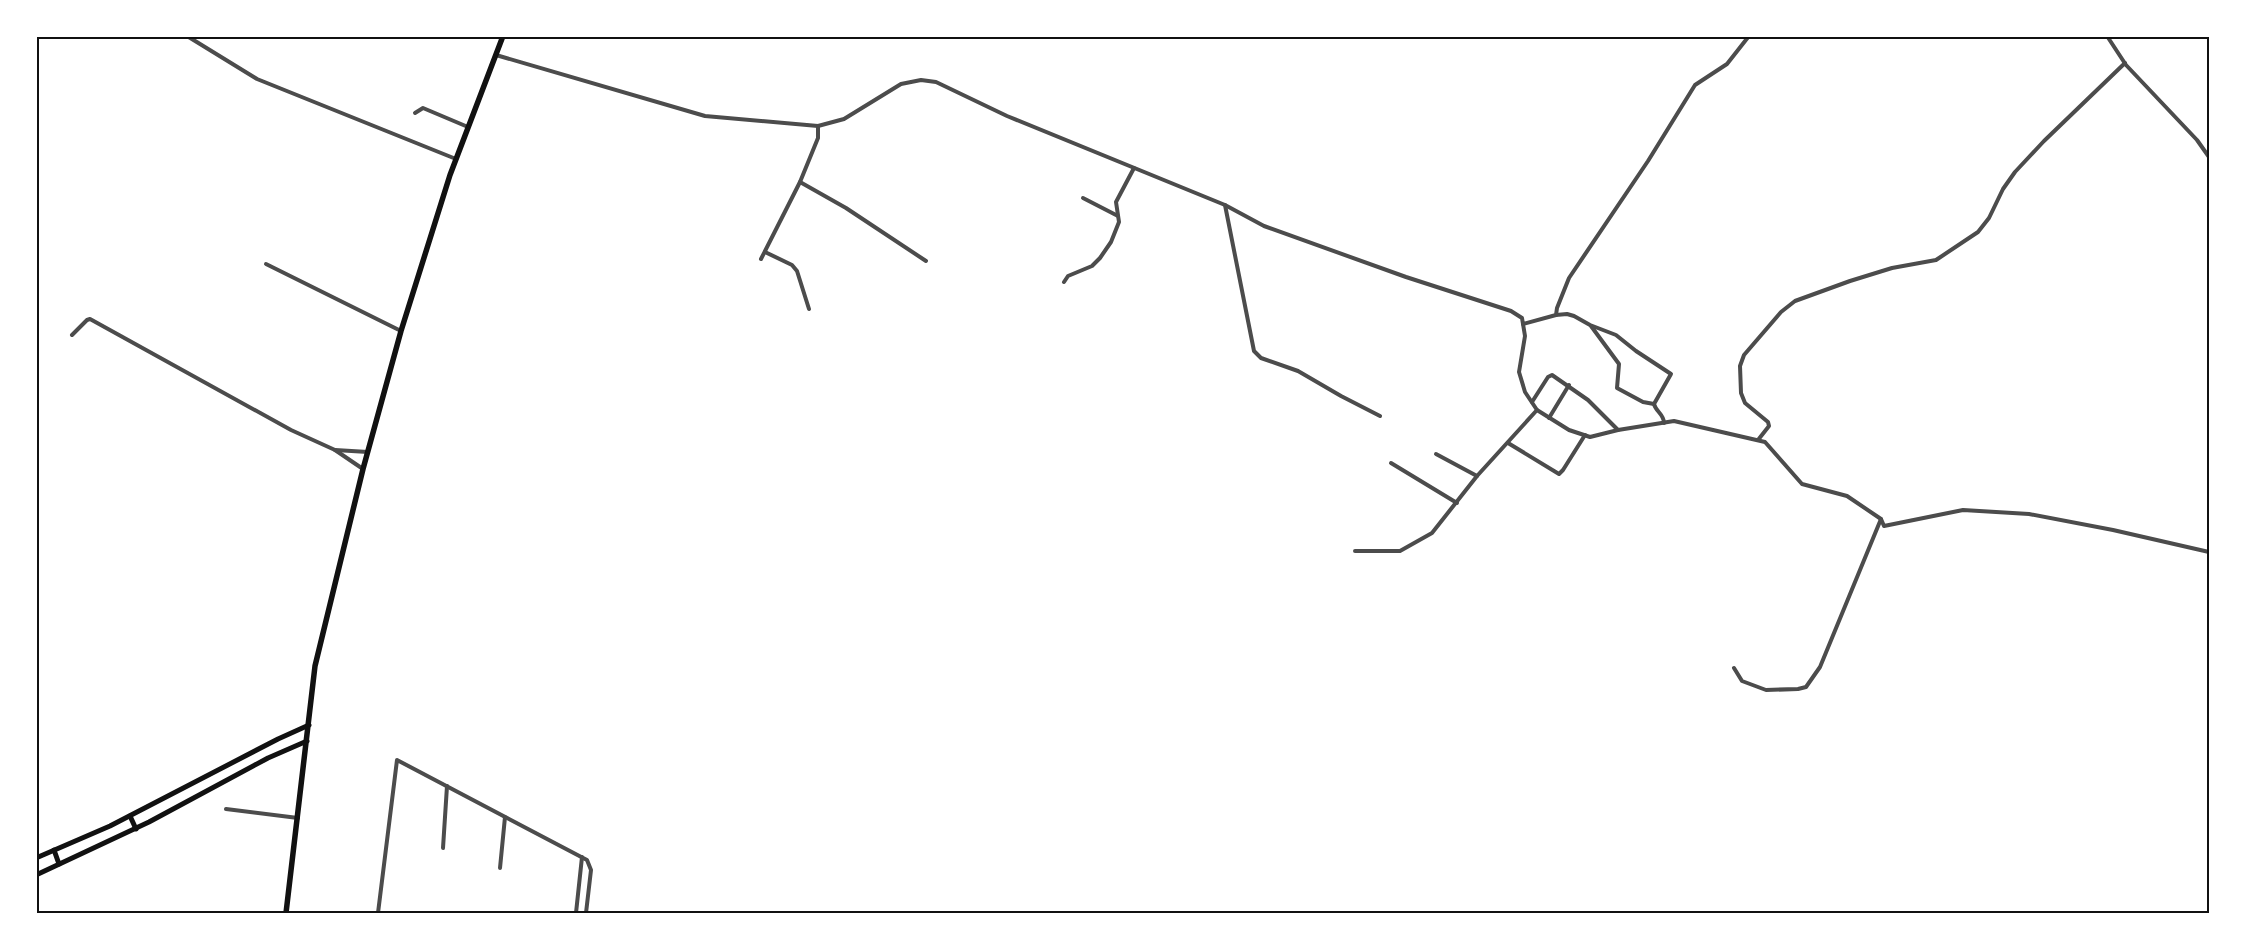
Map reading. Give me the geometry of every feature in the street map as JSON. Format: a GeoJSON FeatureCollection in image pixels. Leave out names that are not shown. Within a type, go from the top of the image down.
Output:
{"type":"FeatureCollection","features":[{"type":"Feature","properties":{"kind":"main road"},"geometry":{"type":"LineString","coordinates":[[286,913],[318,652],[363,469],[401,331],[456,159],[503,36]]}},
{"type":"Feature","properties":{"kind":"main road"},"geometry":{"type":"LineString","coordinates":[[36,858],[130,816],[278,739],[309,725]]}},
{"type":"Feature","properties":{"kind":"main road"},"geometry":{"type":"LineString","coordinates":[[36,875],[136,829],[268,758],[307,742]]}},
{"type":"Feature","properties":{"kind":"main road"},"geometry":{"type":"LineString","coordinates":[[130,816],[136,829]]}},
{"type":"Feature","properties":{"kind":"main road"},"geometry":{"type":"LineString","coordinates":[[54,850],[59,864]]}},
{"type":"Feature","properties":{"kind":"street"},"geometry":{"type":"LineString","coordinates":[[187,36],[257,79],[456,159]]}},
{"type":"Feature","properties":{"kind":"street"},"geometry":{"type":"LineString","coordinates":[[1556,315],[1556,308],[1569,278],[1648,162],[1695,84],[1727,64],[1749,36]]}},
{"type":"Feature","properties":{"kind":"street"},"geometry":{"type":"LineString","coordinates":[[2107,36],[2125,63],[2197,140],[2209,157]]}},
{"type":"Feature","properties":{"kind":"street"},"geometry":{"type":"LineString","coordinates":[[496,55],[705,116],[818,126],[844,119],[901,84],[921,80],[936,82],[1007,116],[1226,205],[1264,226],[1333,252],[1511,311],[1522,318],[1525,336],[1519,372],[1525,392],[1537,410],[1569,430],[1590,437],[1618,430],[1674,421],[1765,442],[1802,484],[1847,496],[1881,519],[1884,526],[1963,510],[2029,514],[2113,530],[2209,552]]}},
{"type":"Feature","properties":{"kind":"street"},"geometry":{"type":"LineString","coordinates":[[1758,440],[1769,426],[1768,422],[1744,403],[1741,393],[1740,366],[1744,355],[1781,312],[1795,301],[1850,281],[1892,268],[1936,260],[1978,232],[1989,218],[2003,189],[2015,172],[2044,141],[2125,63]]}},
{"type":"Feature","properties":{"kind":"street"},"geometry":{"type":"LineString","coordinates":[[415,112],[423,108],[468,127]]}},
{"type":"Feature","properties":{"kind":"street"},"geometry":{"type":"LineString","coordinates":[[761,259],[800,182],[818,138],[818,126]]}},
{"type":"Feature","properties":{"kind":"street"},"geometry":{"type":"LineString","coordinates":[[1064,282],[1068,276],[1092,266],[1100,258],[1116,231],[1118,216],[1116,202],[1134,168]]}},
{"type":"Feature","properties":{"kind":"street"},"geometry":{"type":"LineString","coordinates":[[800,182],[846,208],[926,261]]}},
{"type":"Feature","properties":{"kind":"street"},"geometry":{"type":"LineString","coordinates":[[1082,198],[1118,216]]}},
{"type":"Feature","properties":{"kind":"street"},"geometry":{"type":"LineString","coordinates":[[1226,205],[1254,352],[1261,358],[1298,371],[1380,416]]}},
{"type":"Feature","properties":{"kind":"street"},"geometry":{"type":"LineString","coordinates":[[765,252],[792,265],[797,271],[809,309]]}},
{"type":"Feature","properties":{"kind":"street"},"geometry":{"type":"LineString","coordinates":[[266,264],[401,331]]}},
{"type":"Feature","properties":{"kind":"street"},"geometry":{"type":"LineString","coordinates":[[1523,324],[1567,314],[1590,326],[1624,339],[1636,351],[1672,374],[1654,404]]}},
{"type":"Feature","properties":{"kind":"street"},"geometry":{"type":"LineString","coordinates":[[72,335],[90,319],[291,430],[335,450],[363,469]]}},
{"type":"Feature","properties":{"kind":"street"},"geometry":{"type":"LineString","coordinates":[[1590,326],[1619,364],[1617,388],[1638,400],[1654,404]]}},
{"type":"Feature","properties":{"kind":"street"},"geometry":{"type":"LineString","coordinates":[[1532,402],[1548,377],[1552,375],[1588,400],[1618,430]]}},
{"type":"Feature","properties":{"kind":"street"},"geometry":{"type":"LineString","coordinates":[[1549,418],[1569,385]]}},
{"type":"Feature","properties":{"kind":"street"},"geometry":{"type":"LineString","coordinates":[[1654,404],[1655,408],[1664,418],[1664,423]]}},
{"type":"Feature","properties":{"kind":"street"},"geometry":{"type":"LineString","coordinates":[[1355,551],[1400,551],[1432,532],[1477,476],[1537,410]]}},
{"type":"Feature","properties":{"kind":"street"},"geometry":{"type":"LineString","coordinates":[[1508,443],[1558,474],[1563,470],[1585,435]]}},
{"type":"Feature","properties":{"kind":"street"},"geometry":{"type":"LineString","coordinates":[[335,450],[368,452]]}},
{"type":"Feature","properties":{"kind":"street"},"geometry":{"type":"LineString","coordinates":[[1436,454],[1477,476]]}},
{"type":"Feature","properties":{"kind":"street"},"geometry":{"type":"LineString","coordinates":[[1391,463],[1457,503]]}},
{"type":"Feature","properties":{"kind":"street"},"geometry":{"type":"LineString","coordinates":[[1734,668],[1742,681],[1766,690],[1806,687],[1820,667],[1881,519]]}},
{"type":"Feature","properties":{"kind":"street"},"geometry":{"type":"LineString","coordinates":[[378,913],[397,760],[590,862],[591,870],[586,913]]}},
{"type":"Feature","properties":{"kind":"street"},"geometry":{"type":"LineString","coordinates":[[443,848],[447,786]]}},
{"type":"Feature","properties":{"kind":"street"},"geometry":{"type":"LineString","coordinates":[[226,809],[298,818]]}},
{"type":"Feature","properties":{"kind":"street"},"geometry":{"type":"LineString","coordinates":[[500,868],[505,817]]}},
{"type":"Feature","properties":{"kind":"street"},"geometry":{"type":"LineString","coordinates":[[576,913],[582,857]]}}]}
